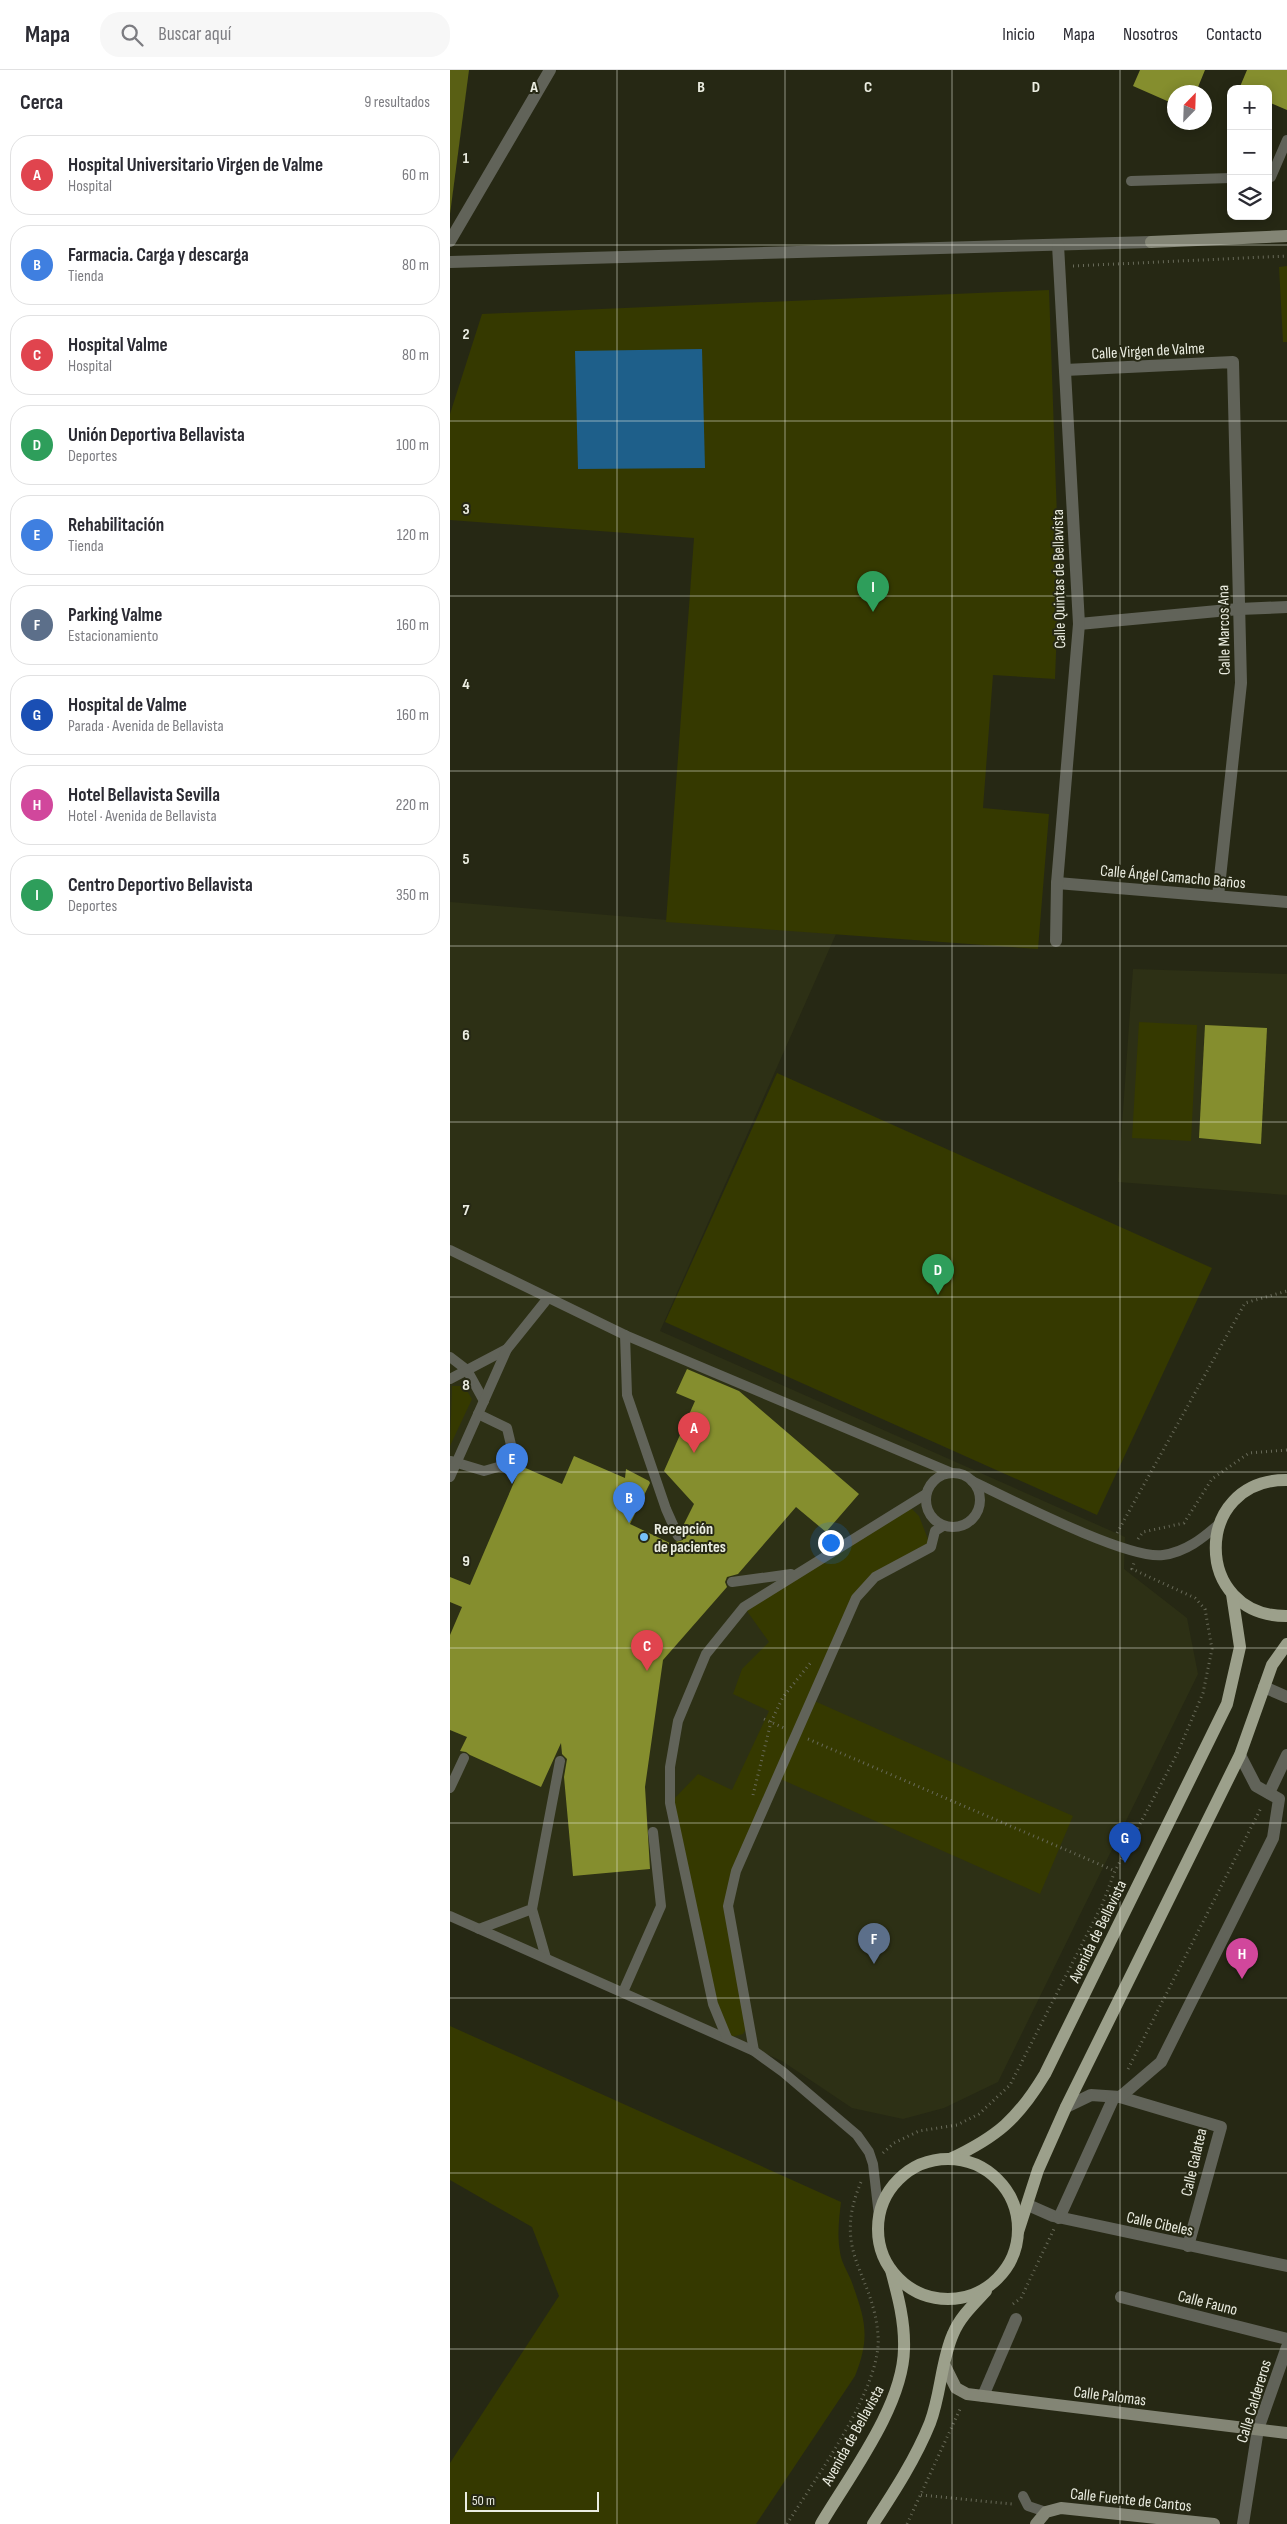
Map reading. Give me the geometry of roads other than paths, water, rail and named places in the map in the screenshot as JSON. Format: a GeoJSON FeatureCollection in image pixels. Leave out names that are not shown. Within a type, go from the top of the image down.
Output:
{"type":"FeatureCollection","features":[{"type":"Feature","properties":{"kind":"main road"},"geometry":{"type":"LineString","coordinates":[[1287,1480],[1267,1482],[1244,1492],[1227,1508],[1219,1524],[1216,1538],[1216,1557],[1219,1572],[1232,1594],[1260,1612],[1287,1616]]}},
{"type":"Feature","properties":{"kind":"main road","name":"Avenida de Bellavista"},"geometry":{"type":"LineString","coordinates":[[950,2159],[988,2139],[1014,2119],[1031,2097],[1045,2074],[1227,1704],[1240,1647],[1232,1594]]}},
{"type":"Feature","properties":{"kind":"main road"},"geometry":{"type":"LineString","coordinates":[[883,2524],[898,2486],[928,2426],[938,2399],[953,2333],[962,2318],[1005,2270],[1014,2253],[1018,2232],[1038,2170],[1066,2107],[1240,1755],[1272,1665],[1287,1644]]}},
{"type":"Feature","properties":{"kind":"main road"},"geometry":{"type":"LineString","coordinates":[[995,2282],[976,2293],[959,2298],[941,2299],[920,2293],[905,2284],[892,2270],[884,2257],[879,2238],[879,2216],[885,2198],[898,2180],[915,2167],[936,2160],[950,2159],[972,2163],[988,2172],[1001,2183],[1014,2206],[1018,2232]]}},
{"type":"Feature","properties":{"kind":"main road","name":"Avenida de Bellavista"},"geometry":{"type":"LineString","coordinates":[[821,2524],[889,2408],[899,2382],[905,2348],[903,2317],[892,2270]]}},
{"type":"Feature","properties":{"kind":"main road"},"geometry":{"type":"LineString","coordinates":[[873,2524],[898,2486]]}},
{"type":"Feature","properties":{"kind":"street"},"geometry":{"type":"LineString","coordinates":[[450,241],[550,70]]}},
{"type":"Feature","properties":{"kind":"street"},"geometry":{"type":"LineString","coordinates":[[450,262],[1058,245],[1287,236]]}},
{"type":"Feature","properties":{"kind":"street","name":"Calle Quintas de Bellavista"},"geometry":{"type":"LineString","coordinates":[[1056,941],[1057,882],[1079,624],[1058,245]]}},
{"type":"Feature","properties":{"kind":"street","name":"Calle Virgen de Valme"},"geometry":{"type":"LineString","coordinates":[[1065,370],[1233,362]]}},
{"type":"Feature","properties":{"kind":"street","name":"Calle Marcos Ana"},"geometry":{"type":"LineString","coordinates":[[1218,896],[1241,683],[1233,362]]}},
{"type":"Feature","properties":{"kind":"street"},"geometry":{"type":"LineString","coordinates":[[1079,624],[1239,609],[1287,607]]}},
{"type":"Feature","properties":{"kind":"street","name":"Calle Ángel Camacho Baños"},"geometry":{"type":"LineString","coordinates":[[1057,882],[1287,902]]}},
{"type":"Feature","properties":{"kind":"street"},"geometry":{"type":"LineString","coordinates":[[1264,1686],[1287,1697]]}},
{"type":"Feature","properties":{"kind":"street"},"geometry":{"type":"LineString","coordinates":[[1240,1755],[1256,1786],[1278,1798]]}},
{"type":"Feature","properties":{"kind":"street"},"geometry":{"type":"LineString","coordinates":[[1059,2218],[1117,2097],[1161,2062],[1273,1838],[1278,1798],[1287,1755]]}},
{"type":"Feature","properties":{"kind":"street"},"geometry":{"type":"LineString","coordinates":[[1066,2107],[1091,2095],[1117,2097]]}},
{"type":"Feature","properties":{"kind":"street","name":"Calle Galatea"},"geometry":{"type":"LineString","coordinates":[[1117,2097],[1221,2126],[1188,2246]]}},
{"type":"Feature","properties":{"kind":"street","name":"Calle Cibeles"},"geometry":{"type":"LineString","coordinates":[[1028,2205],[1059,2218],[1287,2266]]}},
{"type":"Feature","properties":{"kind":"street","name":"Calle Fauno"},"geometry":{"type":"LineString","coordinates":[[1121,2297],[1287,2339]]}},
{"type":"Feature","properties":{"kind":"street"},"geometry":{"type":"LineString","coordinates":[[983,2396],[1016,2319]]}},
{"type":"Feature","properties":{"kind":"street","name":"Calle Caldereros"},"geometry":{"type":"LineString","coordinates":[[1243,2524],[1258,2429],[1287,2347]]}},
{"type":"Feature","properties":{"kind":"street","name":"Calle Palomas"},"geometry":{"type":"LineString","coordinates":[[945,2366],[956,2388],[967,2394],[1287,2433]]}},
{"type":"Feature","properties":{"kind":"street","name":"Calle Fuente de Cantos"},"geometry":{"type":"LineString","coordinates":[[1046,2512],[1061,2508],[1214,2524]]}},
{"type":"Feature","properties":{"kind":"street"},"geometry":{"type":"LineString","coordinates":[[1036,2524],[1046,2512]]}},
{"type":"Feature","properties":{"kind":"lane"},"geometry":{"type":"LineString","coordinates":[[1272,175],[1287,140]]}},
{"type":"Feature","properties":{"kind":"lane"},"geometry":{"type":"LineString","coordinates":[[1131,181],[1227,178]]}},
{"type":"Feature","properties":{"kind":"lane"},"geometry":{"type":"LineString","coordinates":[[450,1250],[625,1335],[952,1473],[960,1474],[1045,1516],[1112,1543],[1162,1556],[1185,1549],[1219,1524]]}},
{"type":"Feature","properties":{"kind":"lane"},"geometry":{"type":"LineString","coordinates":[[450,1477],[453,1462],[484,1402],[507,1349],[548,1298]]}},
{"type":"Feature","properties":{"kind":"lane"},"geometry":{"type":"LineString","coordinates":[[625,1335],[627,1395],[666,1509],[678,1536]]}},
{"type":"Feature","properties":{"kind":"lane"},"geometry":{"type":"LineString","coordinates":[[450,1379],[507,1349]]}},
{"type":"Feature","properties":{"kind":"lane"},"geometry":{"type":"LineString","coordinates":[[450,1357],[467,1370],[484,1402]]}},
{"type":"Feature","properties":{"kind":"lane"},"geometry":{"type":"LineString","coordinates":[[453,1462],[484,1471],[505,1465],[512,1449],[507,1428],[478,1414]]}},
{"type":"Feature","properties":{"kind":"lane"},"geometry":{"type":"LineString","coordinates":[[943,1526],[931,1517],[925,1502],[926,1494],[935,1479],[952,1473]]}},
{"type":"Feature","properties":{"kind":"lane"},"geometry":{"type":"LineString","coordinates":[[754,2051],[728,1906],[736,1871],[795,1733],[856,1598],[875,1577],[931,1547],[935,1531],[943,1526],[961,1526],[976,1515],[980,1498],[972,1481]]}},
{"type":"Feature","properties":{"kind":"lane"},"geometry":{"type":"LineString","coordinates":[[727,2038],[713,2004],[670,1803],[670,1767],[678,1721],[706,1654],[744,1606],[926,1494]]}},
{"type":"Feature","properties":{"kind":"lane"},"geometry":{"type":"LineString","coordinates":[[732,1582],[794,1574]]}},
{"type":"Feature","properties":{"kind":"lane"},"geometry":{"type":"LineString","coordinates":[[450,1788],[464,1758]]}},
{"type":"Feature","properties":{"kind":"lane"},"geometry":{"type":"LineString","coordinates":[[546,1958],[532,1909],[560,1761]]}},
{"type":"Feature","properties":{"kind":"lane"},"geometry":{"type":"LineString","coordinates":[[623,1992],[661,1906],[653,1832]]}},
{"type":"Feature","properties":{"kind":"lane"},"geometry":{"type":"LineString","coordinates":[[479,1929],[532,1909]]}},
{"type":"Feature","properties":{"kind":"lane"},"geometry":{"type":"LineString","coordinates":[[450,1916],[754,2051],[783,2072],[857,2135],[869,2152],[873,2164],[879,2216]]}},
{"type":"Feature","properties":{"kind":"lane","name":"Calle Fuente de Cantos"},"geometry":{"type":"LineString","coordinates":[[1025,2501],[1046,2512]]}},
{"type":"Feature","properties":{"kind":"water"},"geometry":{"type":"Polygon","coordinates":[[[702,349],[705,468],[578,469],[575,351],[702,349]]]}},
{"type":"Feature","properties":{"kind":"place","name":"Centro Deportivo Bellavista"},"geometry":{"type":"Point","coordinates":[873,612]}},
{"type":"Feature","properties":{"kind":"place","name":"Unión Deportiva Bellavista"},"geometry":{"type":"Point","coordinates":[938,1295]}},
{"type":"Feature","properties":{"kind":"place","name":"Hospital Universitario Virgen de Valme"},"geometry":{"type":"Point","coordinates":[694,1453]}},
{"type":"Feature","properties":{"kind":"place","name":"Rehabilitación"},"geometry":{"type":"Point","coordinates":[512,1484]}},
{"type":"Feature","properties":{"kind":"place","name":"Farmacia. Carga y descarga"},"geometry":{"type":"Point","coordinates":[629,1523]}},
{"type":"Feature","properties":{"kind":"place","name":"Recepción de pacientes"},"geometry":{"type":"Point","coordinates":[644,1537]}},
{"type":"Feature","properties":{"kind":"place","name":"Hospital Valme"},"geometry":{"type":"Point","coordinates":[647,1671]}},
{"type":"Feature","properties":{"kind":"place","name":"Hospital de Valme"},"geometry":{"type":"Point","coordinates":[1125,1863]}},
{"type":"Feature","properties":{"kind":"place","name":"Parking Valme"},"geometry":{"type":"Point","coordinates":[874,1964]}},
{"type":"Feature","properties":{"kind":"place","name":"Hotel Bellavista Sevilla"},"geometry":{"type":"Point","coordinates":[1242,1979]}}]}
